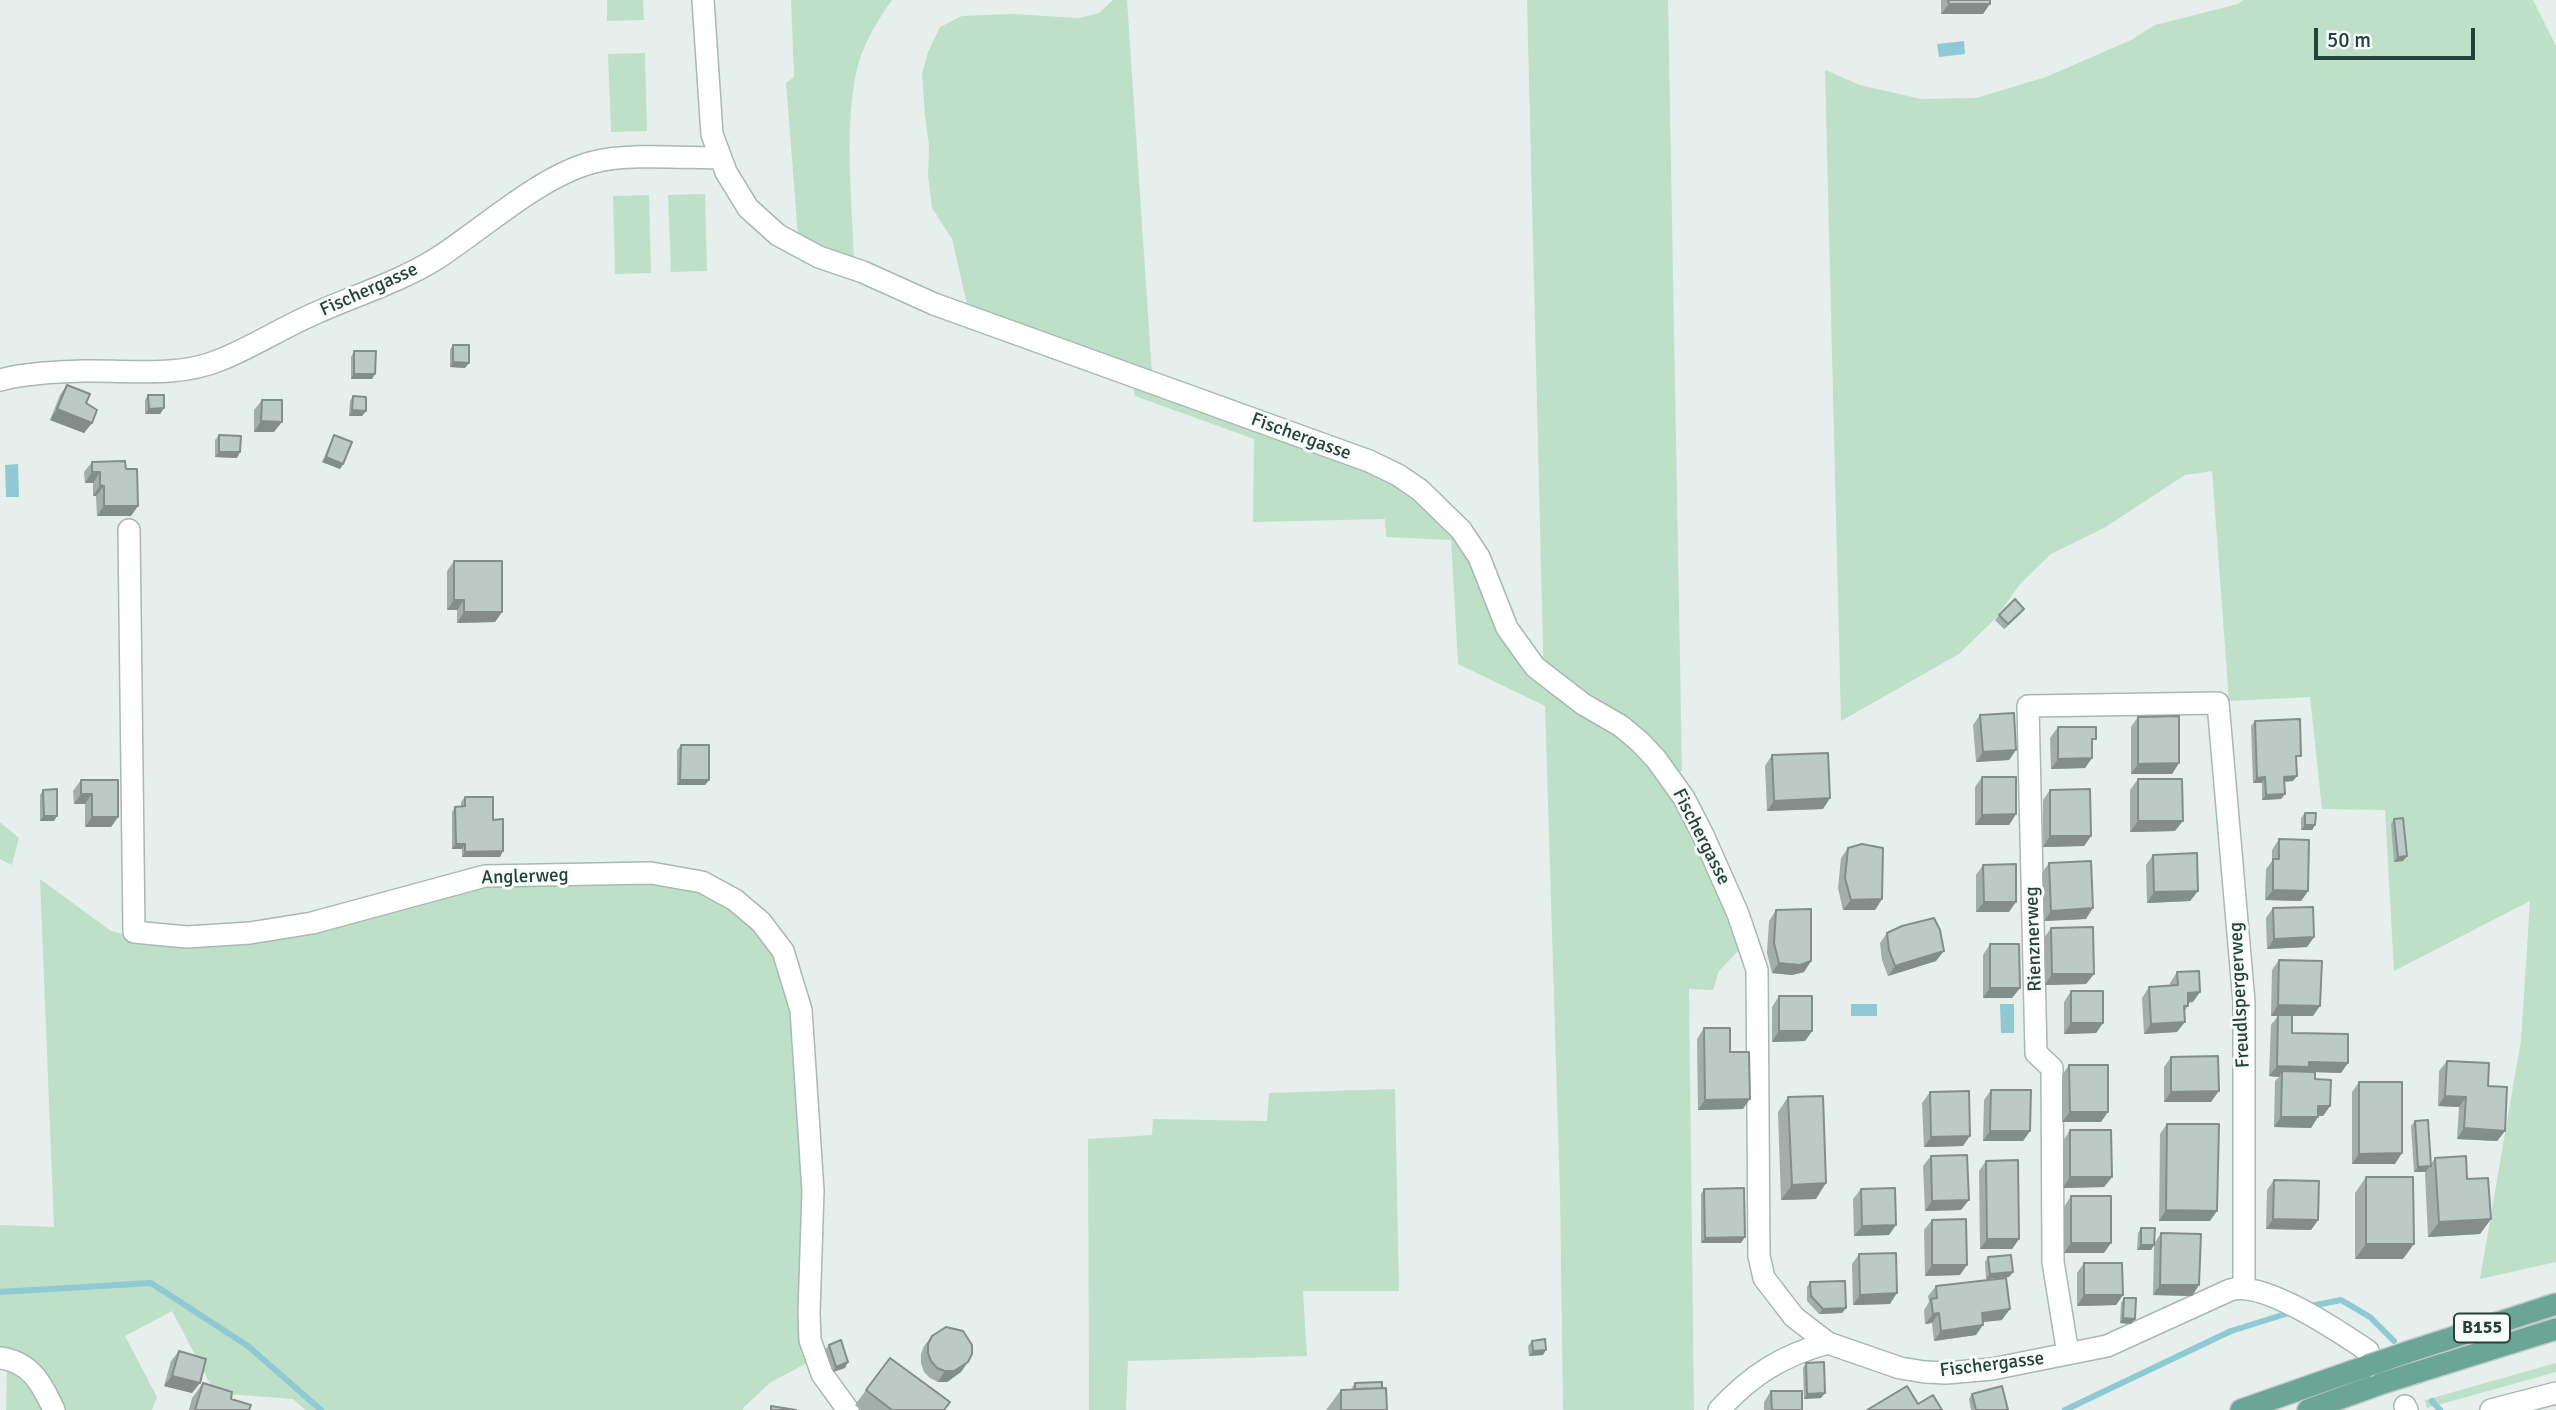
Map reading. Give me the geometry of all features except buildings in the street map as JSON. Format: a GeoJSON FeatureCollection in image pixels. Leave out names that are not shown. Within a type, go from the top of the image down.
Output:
{"type":"FeatureCollection","features":[{"type":"Feature","properties":{"kind":"main road","name":"B155"},"geometry":{"type":"LineString","coordinates":[[2241,1410],[2367,1358],[2408,1352],[2556,1304]]}},
{"type":"Feature","properties":{"kind":"main road","name":"B155"},"geometry":{"type":"LineString","coordinates":[[2308,1410],[2380,1384],[2556,1329]]}},
{"type":"Feature","properties":{"kind":"street","name":"Fischergasse"},"geometry":{"type":"LineString","coordinates":[[704,0],[712,134],[726,172],[748,208],[778,235],[819,257],[863,272],[934,304],[1369,461],[1398,475],[1420,491],[1461,530],[1479,557],[1507,628],[1535,667],[1583,704],[1621,726],[1648,751],[1684,798],[1713,856],[1738,914],[1757,970],[1759,1256],[1764,1278],[1794,1317],[1828,1343],[1900,1368],[1947,1373],[1992,1369],[2107,1346],[2230,1290],[2244,1288]]}},
{"type":"Feature","properties":{"kind":"street","name":"Fischergasse"},"geometry":{"type":"LineString","coordinates":[[0,380],[34,374],[84,371],[172,372],[220,360],[315,313],[435,260],[540,188],[594,162],[628,158],[721,158]]}},
{"type":"Feature","properties":{"kind":"street","name":"Anglerweg"},"geometry":{"type":"LineString","coordinates":[[130,530],[134,932],[187,937],[250,933],[312,923],[485,876],[664,874],[702,882],[736,900],[761,922],[783,951],[800,1010],[813,1191],[808,1312],[810,1340],[822,1374],[848,1410]]}},
{"type":"Feature","properties":{"kind":"street","name":"Freudlspergerweg"},"geometry":{"type":"LineString","coordinates":[[2218,703],[2244,1002],[2244,1288]]}},
{"type":"Feature","properties":{"kind":"street","name":"Rienznerweg"},"geometry":{"type":"LineString","coordinates":[[2068,1354],[2053,1262],[2052,1068],[2036,1054],[2028,706],[2218,703]]}},
{"type":"Feature","properties":{"kind":"street"},"geometry":{"type":"LineString","coordinates":[[2244,1288],[2263,1293],[2315,1318],[2367,1358]]}},
{"type":"Feature","properties":{"kind":"street"},"geometry":{"type":"LineString","coordinates":[[1720,1410],[1754,1376],[1797,1351],[1828,1343]]}},
{"type":"Feature","properties":{"kind":"street"},"geometry":{"type":"LineString","coordinates":[[0,1359],[15,1361],[27,1367],[54,1410]]}},
{"type":"Feature","properties":{"kind":"street"},"geometry":{"type":"LineString","coordinates":[[2491,1410],[2556,1393]]}},
{"type":"Feature","properties":{"kind":"green space"},"geometry":{"type":"Polygon","coordinates":[[[607,0],[643,0],[644,20],[607,21],[607,0]]]}},
{"type":"Feature","properties":{"kind":"green space"},"geometry":{"type":"Polygon","coordinates":[[[791,0],[892,0],[865,46],[854,84],[850,159],[854,258],[798,236],[786,83],[794,77],[791,0]]]}},
{"type":"Feature","properties":{"kind":"green space"},"geometry":{"type":"Polygon","coordinates":[[[1113,0],[1127,0],[1152,373],[967,304],[952,239],[932,208],[928,175],[929,145],[922,74],[928,52],[940,27],[962,16],[1012,14],[1078,18],[1099,13],[1113,0]]]}},
{"type":"Feature","properties":{"kind":"green space"},"geometry":{"type":"Polygon","coordinates":[[[1527,0],[1668,0],[1682,770],[1669,788],[1724,894],[1739,950],[1719,971],[1713,990],[1689,989],[1694,1410],[1563,1410],[1560,1194],[1545,706],[1458,664],[1451,540],[1386,537],[1385,519],[1253,522],[1254,439],[1135,396],[1132,383],[1380,475],[1418,502],[1442,522],[1462,545],[1511,645],[1544,689],[1527,0]]]}},
{"type":"Feature","properties":{"kind":"green space"},"geometry":{"type":"Polygon","coordinates":[[[2243,0],[2533,0],[2556,46],[2556,1262],[2480,1279],[2521,1040],[2530,901],[2394,971],[2385,810],[2322,809],[2310,697],[2229,701],[2212,471],[2185,475],[2104,528],[2051,554],[2020,584],[1996,618],[1959,654],[1841,721],[1825,70],[1860,85],[1921,99],[1976,98],[2046,77],[2131,40],[2155,25],[2238,4],[2243,0]]]}},
{"type":"Feature","properties":{"kind":"green space"},"geometry":{"type":"Polygon","coordinates":[[[645,53],[647,131],[611,132],[608,54],[645,53]]]}},
{"type":"Feature","properties":{"kind":"green space"},"geometry":{"type":"Polygon","coordinates":[[[705,194],[707,271],[671,272],[668,195],[705,194]]]}},
{"type":"Feature","properties":{"kind":"green space"},"geometry":{"type":"Polygon","coordinates":[[[649,195],[651,273],[615,274],[613,196],[649,195]]]}},
{"type":"Feature","properties":{"kind":"green space"},"geometry":{"type":"Polygon","coordinates":[[[0,822],[19,838],[12,865],[0,859],[0,822]]]}},
{"type":"Feature","properties":{"kind":"green space"},"geometry":{"type":"Polygon","coordinates":[[[40,879],[111,931],[139,938],[185,942],[504,881],[680,881],[751,919],[779,953],[798,1034],[809,1362],[771,1382],[743,1410],[305,1410],[293,1399],[215,1393],[172,1311],[125,1336],[157,1397],[152,1410],[6,1410],[7,1368],[0,1355],[0,1225],[54,1227],[40,879]]]}},
{"type":"Feature","properties":{"kind":"green space"},"geometry":{"type":"Polygon","coordinates":[[[1395,1089],[1399,1291],[1303,1291],[1307,1356],[1128,1361],[1126,1410],[1089,1410],[1088,1139],[1152,1135],[1153,1119],[1267,1121],[1269,1093],[1395,1089]]]}},
{"type":"Feature","properties":{"kind":"green space"},"geometry":{"type":"Polygon","coordinates":[[[2556,1363],[2556,1372],[2427,1408],[2425,1400],[2556,1363]]]}},
{"type":"Feature","properties":{"kind":"water"},"geometry":{"type":"Polygon","coordinates":[[[1964,41],[1965,54],[1939,57],[1937,44],[1964,41]]]}},
{"type":"Feature","properties":{"kind":"water"},"geometry":{"type":"Polygon","coordinates":[[[18,464],[19,497],[6,497],[5,465],[18,464]]]}},
{"type":"Feature","properties":{"kind":"water"},"geometry":{"type":"Polygon","coordinates":[[[1851,1004],[1877,1004],[1877,1016],[1851,1016],[1851,1004]]]}},
{"type":"Feature","properties":{"kind":"water"},"geometry":{"type":"Polygon","coordinates":[[[2000,1004],[2014,1004],[2014,1033],[2001,1033],[2000,1004]]]}},
{"type":"Feature","properties":{"kind":"waterway"},"geometry":{"type":"LineString","coordinates":[[0,1292],[151,1283],[248,1346],[321,1410]]}},
{"type":"Feature","properties":{"kind":"waterway"},"geometry":{"type":"LineString","coordinates":[[2306,1307],[2341,1300],[2370,1317],[2394,1341]]}},
{"type":"Feature","properties":{"kind":"waterway"},"geometry":{"type":"LineString","coordinates":[[2065,1410],[2231,1331],[2292,1312]]}},
{"type":"Feature","properties":{"kind":"waterway"},"geometry":{"type":"LineString","coordinates":[[2432,1401],[2440,1410]]}}]}
